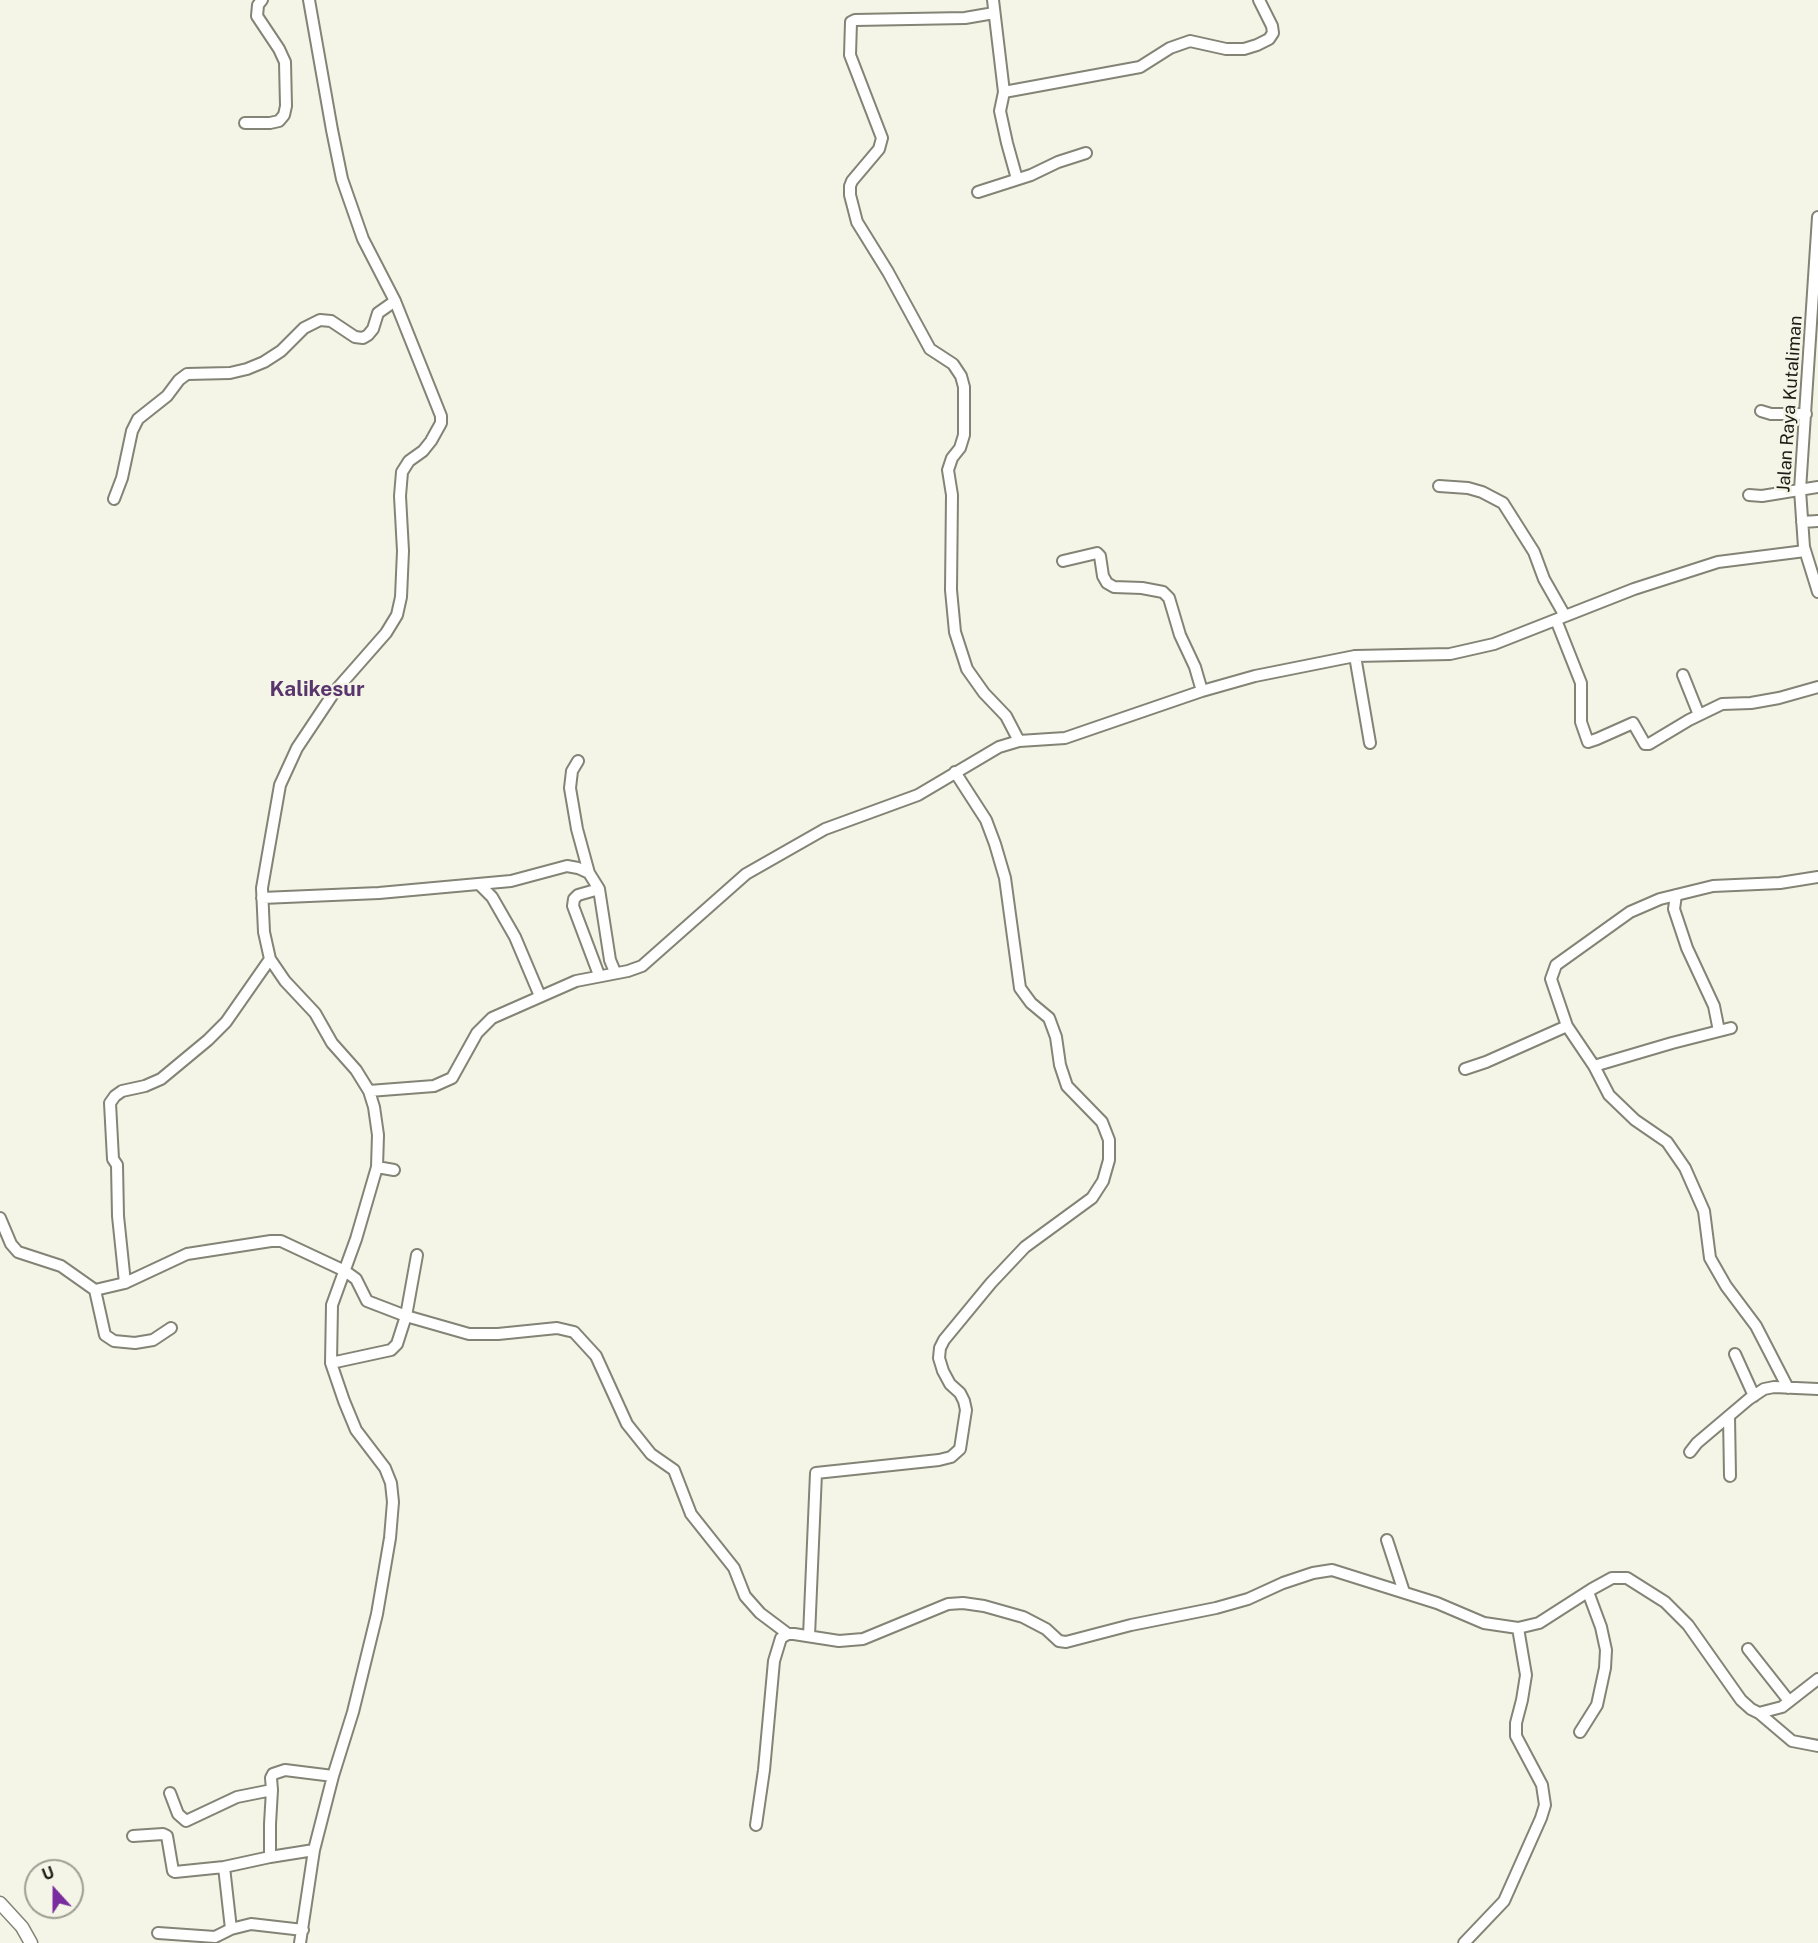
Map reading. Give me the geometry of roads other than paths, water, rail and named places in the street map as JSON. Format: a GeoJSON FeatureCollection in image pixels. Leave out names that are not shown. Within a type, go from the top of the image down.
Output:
{"type":"FeatureCollection","features":[{"type":"Feature","properties":{"kind":"street"},"geometry":{"type":"LineString","coordinates":[[245,123],[279,121],[284,115],[286,106],[285,62],[257,16],[258,5],[262,0]]}},
{"type":"Feature","properties":{"kind":"street"},"geometry":{"type":"LineString","coordinates":[[300,1943],[314,1850],[333,1776],[353,1712],[377,1614],[390,1538],[393,1502],[391,1483],[384,1468],[356,1430],[331,1363],[332,1305],[356,1239],[377,1167],[378,1135],[374,1107],[369,1091],[356,1070],[332,1042],[315,1013],[285,981],[270,958],[264,932],[263,880],[280,785],[297,748],[335,691],[386,633],[398,615],[403,551],[400,496],[402,472],[431,441],[441,423],[434,396],[395,301],[363,239],[342,179],[309,0]]}},
{"type":"Feature","properties":{"kind":"street"},"geometry":{"type":"LineString","coordinates":[[993,0],[1004,92],[1000,111],[1017,179]]}},
{"type":"Feature","properties":{"kind":"street"},"geometry":{"type":"LineString","coordinates":[[1004,92],[1140,67],[1170,48],[1190,41],[1226,49],[1244,49],[1269,39],[1273,33],[1260,0]]}},
{"type":"Feature","properties":{"kind":"street"},"geometry":{"type":"LineString","coordinates":[[994,13],[965,18],[855,20],[851,22],[850,55],[882,141],[879,149],[852,181],[850,195],[857,222],[888,272],[930,349],[953,364],[961,376],[964,387],[964,435],[948,470],[952,495],[951,590],[955,632],[967,669],[984,693],[1006,716],[1019,741]]}},
{"type":"Feature","properties":{"kind":"street"},"geometry":{"type":"LineString","coordinates":[[978,192],[1086,153]]}},
{"type":"Feature","properties":{"kind":"street","name":"Jalan Raya Kutaliman"},"geometry":{"type":"LineString","coordinates":[[1818,217],[1800,490],[1805,551],[1818,592]]}},
{"type":"Feature","properties":{"kind":"street"},"geometry":{"type":"LineString","coordinates":[[114,499],[122,478],[132,431],[138,419],[167,396],[179,380],[187,374],[230,374],[247,369],[281,351],[304,328],[325,319],[336,323],[355,337],[363,338],[373,329],[378,313],[395,301]]}},
{"type":"Feature","properties":{"kind":"street"},"geometry":{"type":"LineString","coordinates":[[1761,411],[1771,414],[1806,414]]}},
{"type":"Feature","properties":{"kind":"street"},"geometry":{"type":"LineString","coordinates":[[1439,486],[1468,488],[1482,492],[1503,503],[1534,552],[1561,618],[1581,682],[1581,722],[1588,742],[1633,723],[1645,744],[1649,744],[1722,704],[1751,703],[1818,687]]}},
{"type":"Feature","properties":{"kind":"street"},"geometry":{"type":"LineString","coordinates":[[1749,495],[1762,496],[1818,487]]}},
{"type":"Feature","properties":{"kind":"street"},"geometry":{"type":"LineString","coordinates":[[1802,522],[1818,521]]}},
{"type":"Feature","properties":{"kind":"street"},"geometry":{"type":"LineString","coordinates":[[369,1091],[434,1086],[452,1078],[471,1041],[492,1018],[576,981],[635,969],[648,962],[746,874],[825,829],[918,795],[999,747],[1019,741],[1065,738],[1202,691],[1255,676],[1355,656],[1450,654],[1494,644],[1634,589],[1718,562],[1805,551]]}},
{"type":"Feature","properties":{"kind":"street"},"geometry":{"type":"LineString","coordinates":[[1063,561],[1097,554],[1100,556],[1103,576],[1107,583],[1114,587],[1142,588],[1163,592],[1169,598],[1180,635],[1195,667],[1202,691]]}},
{"type":"Feature","properties":{"kind":"street"},"geometry":{"type":"LineString","coordinates":[[1355,656],[1370,743]]}},
{"type":"Feature","properties":{"kind":"street"},"geometry":{"type":"LineString","coordinates":[[1683,675],[1699,715]]}},
{"type":"Feature","properties":{"kind":"street"},"geometry":{"type":"LineString","coordinates":[[578,761],[572,771],[570,788],[577,829],[589,873],[599,889],[610,960],[615,972]]}},
{"type":"Feature","properties":{"kind":"street"},"geometry":{"type":"LineString","coordinates":[[809,1636],[816,1473],[939,1460],[951,1457],[960,1449],[966,1410],[960,1393],[950,1384],[943,1371],[939,1358],[944,1340],[991,1283],[1025,1247],[1092,1198],[1103,1181],[1109,1160],[1109,1140],[1102,1122],[1067,1086],[1060,1065],[1056,1036],[1049,1018],[1031,1003],[1020,988],[1005,878],[996,844],[986,820],[955,772]]}},
{"type":"Feature","properties":{"kind":"street"},"geometry":{"type":"LineString","coordinates":[[262,898],[379,893],[511,881],[567,866],[589,873]]}},
{"type":"Feature","properties":{"kind":"street"},"geometry":{"type":"LineString","coordinates":[[1788,1388],[1756,1326],[1726,1286],[1710,1258],[1704,1211],[1685,1167],[1666,1142],[1635,1120],[1608,1095],[1594,1066],[1567,1026],[1551,980],[1556,965],[1630,912],[1659,898],[1713,886],[1780,883],[1818,877]]}},
{"type":"Feature","properties":{"kind":"street"},"geometry":{"type":"LineString","coordinates":[[479,884],[492,897],[515,937],[540,996]]}},
{"type":"Feature","properties":{"kind":"street"},"geometry":{"type":"LineString","coordinates":[[599,889],[578,895],[574,899],[573,906],[599,975]]}},
{"type":"Feature","properties":{"kind":"street"},"geometry":{"type":"LineString","coordinates":[[1676,895],[1674,909],[1687,948],[1714,1006],[1719,1031]]}},
{"type":"Feature","properties":{"kind":"street"},"geometry":{"type":"LineString","coordinates":[[125,1283],[118,1216],[117,1165],[113,1159],[110,1104],[122,1091],[145,1086],[161,1079],[208,1040],[226,1022],[270,958]]}},
{"type":"Feature","properties":{"kind":"street"},"geometry":{"type":"LineString","coordinates":[[1465,1069],[1567,1026]]}},
{"type":"Feature","properties":{"kind":"street"},"geometry":{"type":"LineString","coordinates":[[1594,1066],[1731,1028]]}},
{"type":"Feature","properties":{"kind":"street"},"geometry":{"type":"LineString","coordinates":[[377,1167],[394,1170]]}},
{"type":"Feature","properties":{"kind":"street"},"geometry":{"type":"LineString","coordinates":[[0,1218],[10,1244],[18,1252],[61,1266],[95,1290],[105,1335],[114,1341],[135,1343],[153,1340],[171,1328]]}},
{"type":"Feature","properties":{"kind":"street"},"geometry":{"type":"LineString","coordinates":[[95,1290],[125,1283],[187,1254],[281,1241],[345,1271],[356,1279],[367,1301],[406,1316],[470,1334],[498,1334],[557,1328],[574,1332],[596,1356],[627,1424],[651,1454],[674,1470],[691,1514],[734,1568],[745,1596],[760,1613],[788,1634],[839,1641],[863,1639],[948,1604],[963,1603],[984,1606],[1023,1617],[1046,1629],[1059,1641],[1066,1642],[1131,1625],[1216,1608],[1248,1599],[1283,1583],[1332,1570],[1437,1603],[1484,1623],[1518,1628],[1539,1623],[1612,1578],[1627,1578],[1656,1595],[1688,1625],[1741,1700],[1751,1709],[1792,1741],[1818,1746]]}},
{"type":"Feature","properties":{"kind":"street"},"geometry":{"type":"LineString","coordinates":[[331,1363],[391,1350],[397,1344],[406,1316],[417,1255]]}},
{"type":"Feature","properties":{"kind":"street"},"geometry":{"type":"LineString","coordinates":[[1736,1354],[1754,1396]]}},
{"type":"Feature","properties":{"kind":"street"},"geometry":{"type":"LineString","coordinates":[[1690,1452],[1697,1443],[1764,1389],[1774,1387],[1818,1389]]}},
{"type":"Feature","properties":{"kind":"street"},"geometry":{"type":"LineString","coordinates":[[1729,1416],[1730,1476]]}},
{"type":"Feature","properties":{"kind":"street"},"geometry":{"type":"LineString","coordinates":[[1387,1540],[1404,1592]]}},
{"type":"Feature","properties":{"kind":"street"},"geometry":{"type":"LineString","coordinates":[[1580,1732],[1597,1705],[1605,1668],[1606,1650],[1601,1627],[1588,1592]]}},
{"type":"Feature","properties":{"kind":"street"},"geometry":{"type":"LineString","coordinates":[[1464,1943],[1504,1901],[1545,1805],[1542,1785],[1516,1736],[1516,1723],[1526,1675],[1518,1628]]}},
{"type":"Feature","properties":{"kind":"street"},"geometry":{"type":"LineString","coordinates":[[756,1825],[764,1770],[774,1661],[781,1638],[788,1634]]}},
{"type":"Feature","properties":{"kind":"street"},"geometry":{"type":"LineString","coordinates":[[1748,1649],[1789,1701]]}},
{"type":"Feature","properties":{"kind":"street"},"geometry":{"type":"LineString","coordinates":[[1759,1713],[1782,1707],[1818,1679]]}},
{"type":"Feature","properties":{"kind":"street"},"geometry":{"type":"LineString","coordinates":[[270,1857],[271,1778],[276,1772],[283,1770],[333,1776]]}},
{"type":"Feature","properties":{"kind":"street"},"geometry":{"type":"LineString","coordinates":[[170,1793],[178,1814],[186,1821],[237,1797],[272,1790]]}},
{"type":"Feature","properties":{"kind":"street"},"geometry":{"type":"LineString","coordinates":[[133,1836],[163,1834],[167,1836],[175,1872],[224,1867],[314,1850]]}},
{"type":"Feature","properties":{"kind":"street"},"geometry":{"type":"LineString","coordinates":[[224,1867],[231,1929]]}},
{"type":"Feature","properties":{"kind":"street"},"geometry":{"type":"LineString","coordinates":[[0,1903],[22,1927],[31,1943]]}},
{"type":"Feature","properties":{"kind":"street"},"geometry":{"type":"LineString","coordinates":[[158,1934],[215,1937],[231,1929],[258,1924],[303,1930]]}},
{"type":"Feature","properties":{"kind":"district","name":"Kalikesur"},"geometry":{"type":"Point","coordinates":[317,690]}}]}
